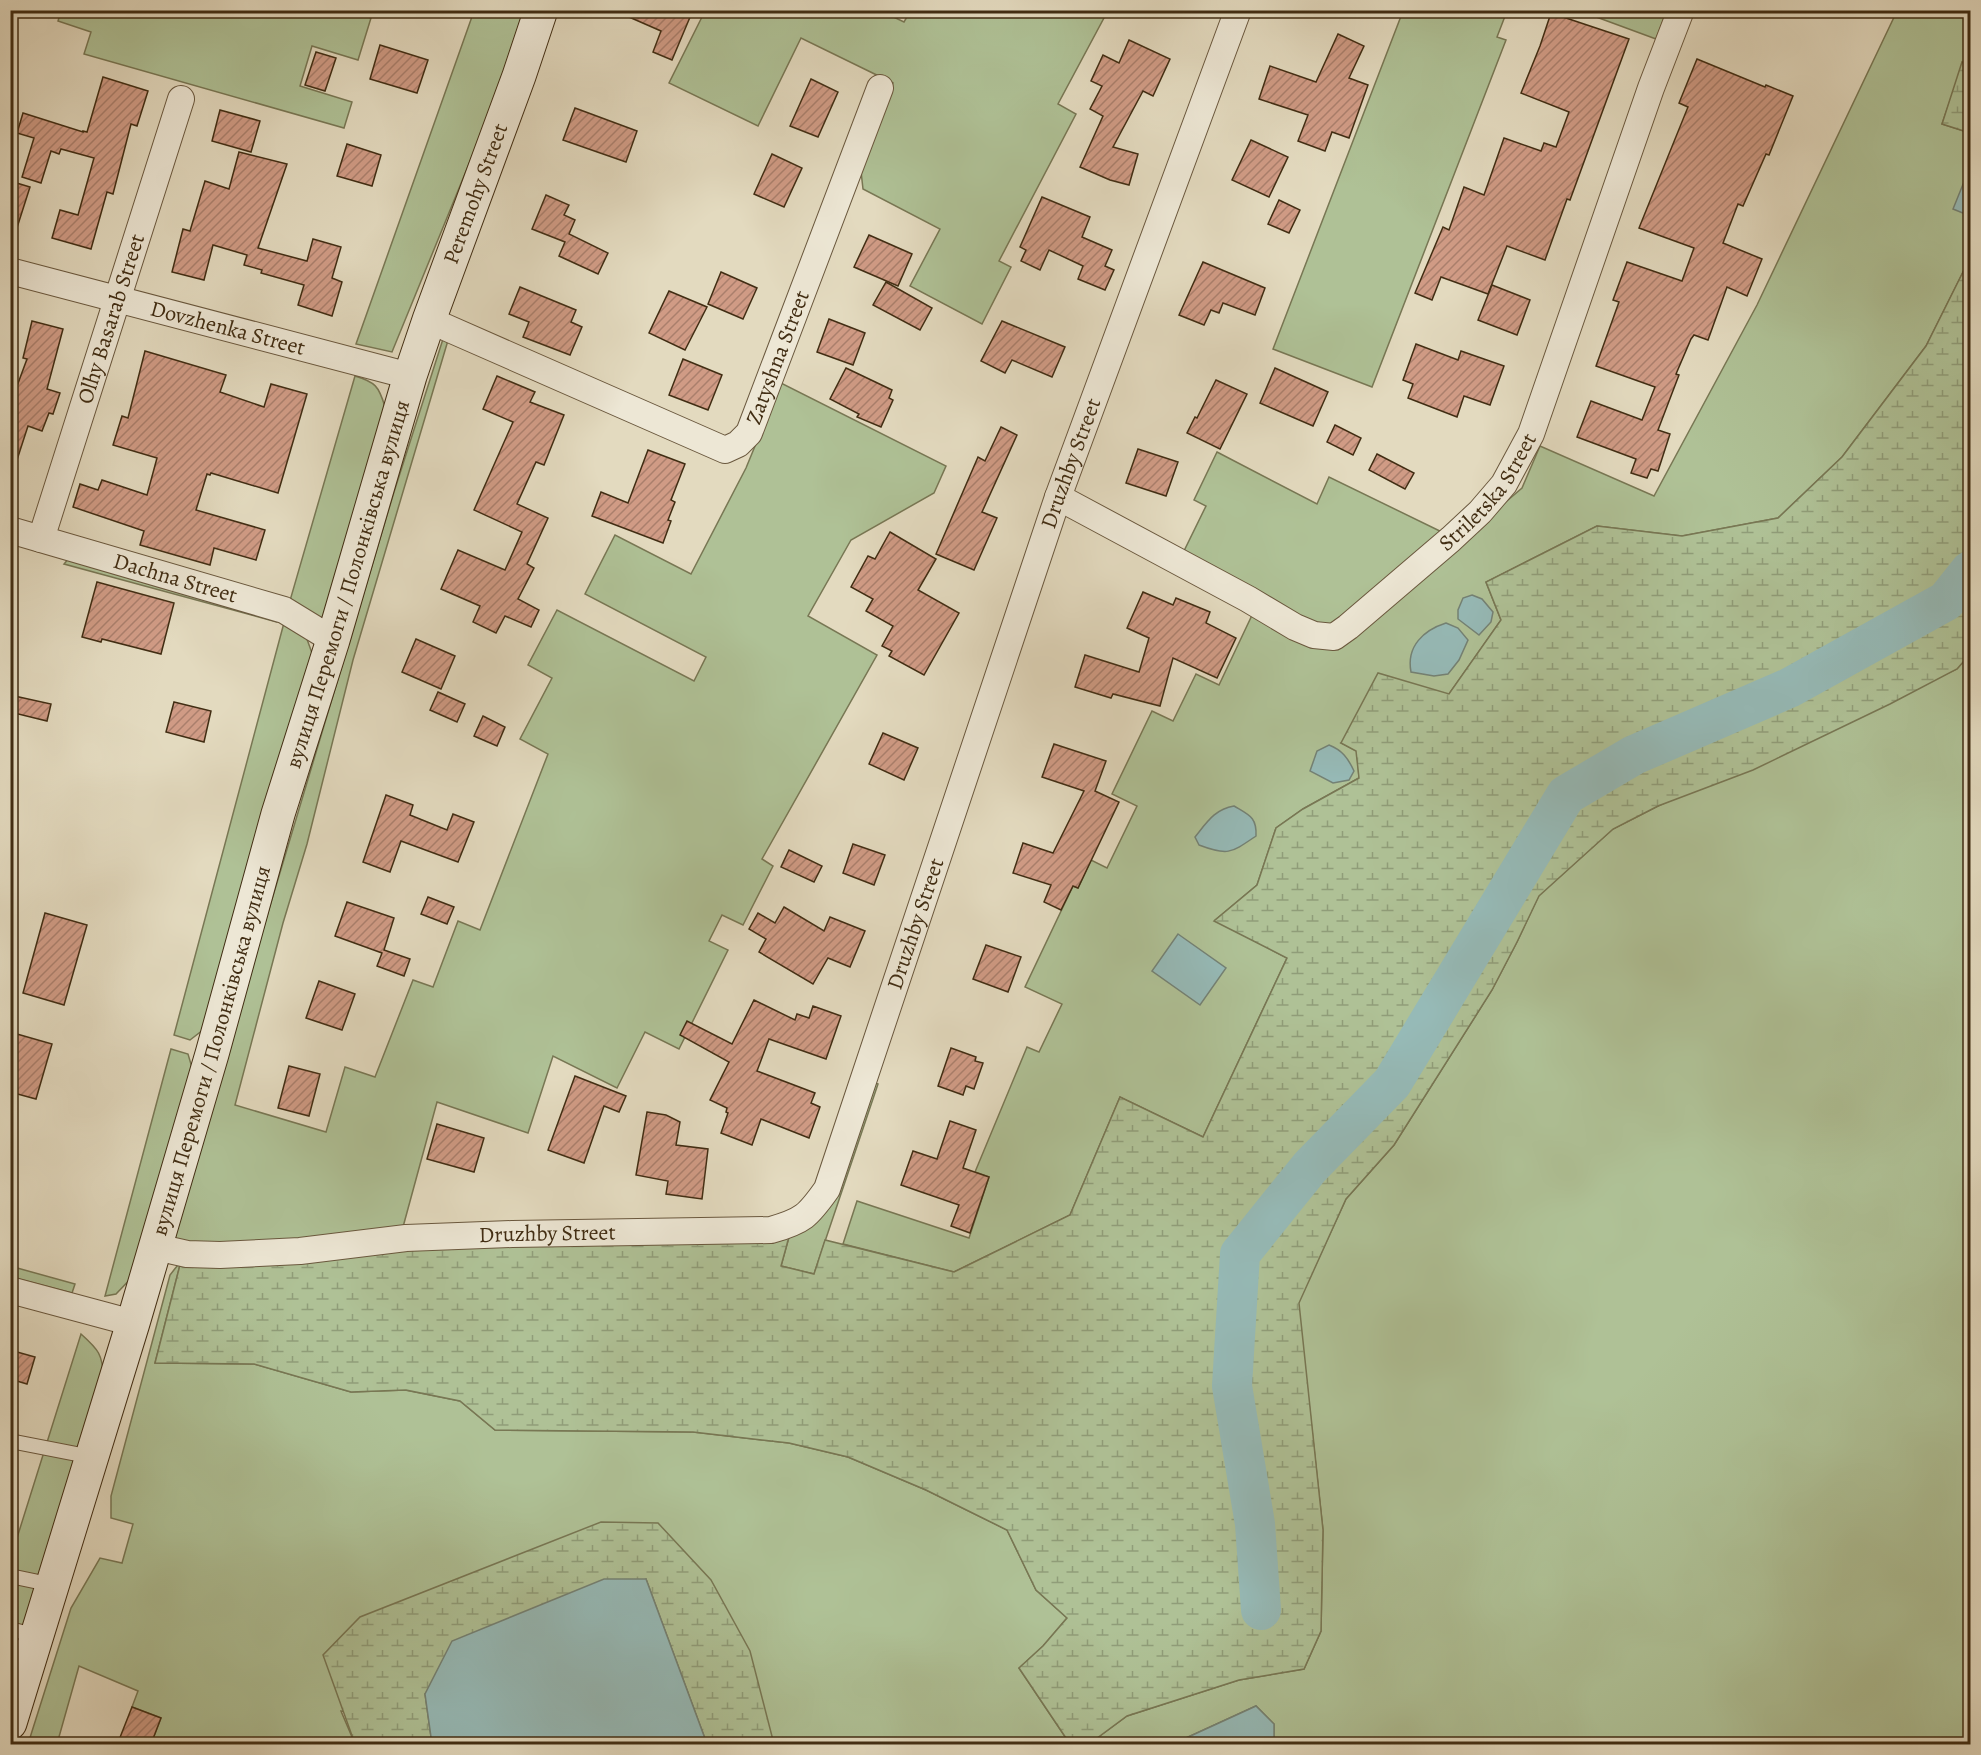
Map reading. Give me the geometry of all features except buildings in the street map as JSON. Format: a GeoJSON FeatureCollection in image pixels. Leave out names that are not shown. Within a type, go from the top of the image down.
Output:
{"type":"FeatureCollection","features":[{"type":"Feature","properties":{"kind":"main road","name":"Peremohy Street"},"geometry":{"type":"LineString","coordinates":[[410,376],[541,10]]}},
{"type":"Feature","properties":{"kind":"main road","name":"вулиця Перемоги / Полонківська вулиця"},"geometry":{"type":"LineString","coordinates":[[10,1723],[24,1632],[53,1585],[134,1323],[212,1054],[278,814],[333,640],[410,376]]}},
{"type":"Feature","properties":{"kind":"street","name":"Druzhby Street"},"geometry":{"type":"LineString","coordinates":[[156,1247],[187,1254],[220,1255],[300,1251],[406,1238],[771,1230],[794,1223],[812,1211],[827,1189],[1058,497],[1238,10]]}},
{"type":"Feature","properties":{"kind":"street","name":"Striletska Street"},"geometry":{"type":"LineString","coordinates":[[1058,497],[1304,631],[1314,635],[1334,637],[1348,627],[1452,539],[1480,512],[1504,484],[1515,464],[1531,434],[1651,88],[1681,10]]}},
{"type":"Feature","properties":{"kind":"street","name":"Zatyshna Street"},"geometry":{"type":"LineString","coordinates":[[429,320],[725,450],[738,444],[749,433],[880,88]]}},
{"type":"Feature","properties":{"kind":"street","name":"Olhy Basarab Street"},"geometry":{"type":"LineString","coordinates":[[41,539],[181,99]]}},
{"type":"Feature","properties":{"kind":"street","name":"Dovzhenka Street"},"geometry":{"type":"LineString","coordinates":[[10,272],[119,298],[410,376]]}},
{"type":"Feature","properties":{"kind":"street","name":"Dachna Street"},"geometry":{"type":"LineString","coordinates":[[10,530],[284,610],[333,640]]}},
{"type":"Feature","properties":{"kind":"street"},"geometry":{"type":"LineString","coordinates":[[10,1290],[134,1323]]}},
{"type":"Feature","properties":{"kind":"lane"},"geometry":{"type":"LineString","coordinates":[[10,1441],[92,1458]]}},
{"type":"Feature","properties":{"kind":"lane"},"geometry":{"type":"LineString","coordinates":[[10,1576],[53,1585]]}},
{"type":"Feature","properties":{"kind":"green space"},"geometry":{"type":"Polygon","coordinates":[[[348,10],[371,18],[358,60],[312,46],[300,86],[352,102],[344,128],[84,54],[91,32],[58,21],[61,11],[348,10]]]}},
{"type":"Feature","properties":{"kind":"green space"},"geometry":{"type":"Polygon","coordinates":[[[911,10],[1095,10],[1105,16],[1058,104],[1076,114],[999,261],[1011,267],[982,324],[910,286],[940,229],[863,189],[861,171],[893,83],[801,38],[758,126],[669,83],[705,11],[881,11],[904,22],[911,10]]]}},
{"type":"Feature","properties":{"kind":"green space"},"geometry":{"type":"Polygon","coordinates":[[[474,11],[527,11],[507,71],[392,352],[356,344],[474,11]]]}},
{"type":"Feature","properties":{"kind":"green space"},"geometry":{"type":"Polygon","coordinates":[[[1403,11],[1507,11],[1497,37],[1506,40],[1372,387],[1273,349],[1403,11]]]}},
{"type":"Feature","properties":{"kind":"green space"},"geometry":{"type":"Polygon","coordinates":[[[1580,11],[1667,11],[1656,39],[1580,11]]]}},
{"type":"Feature","properties":{"kind":"green space"},"geometry":{"type":"Polygon","coordinates":[[[1897,11],[1970,11],[1970,67],[1963,63],[1942,124],[1970,133],[1970,258],[1926,346],[1842,457],[1778,518],[1682,536],[1597,526],[1486,582],[1501,620],[1449,694],[1341,743],[1357,751],[1359,778],[1303,809],[1276,828],[1257,885],[1215,920],[1287,958],[1203,1137],[1120,1097],[1070,1215],[954,1272],[843,1244],[857,1201],[969,1238],[989,1177],[975,1172],[1027,1047],[1039,1052],[1062,1004],[1025,987],[1073,886],[1078,888],[1091,860],[1107,868],[1137,806],[1112,794],[1152,711],[1173,721],[1196,674],[1219,685],[1254,611],[1313,641],[1454,546],[1522,488],[1540,446],[1654,496],[1757,305],[1897,11]]]}},
{"type":"Feature","properties":{"kind":"green space"},"geometry":{"type":"Polygon","coordinates":[[[1962,62],[1970,67],[1970,133],[1942,124],[1962,62]]]}},
{"type":"Feature","properties":{"kind":"green space"},"geometry":{"type":"Polygon","coordinates":[[[1970,258],[1970,654],[1957,669],[1890,704],[1753,770],[1658,806],[1613,829],[1539,896],[1492,990],[1394,1145],[1346,1199],[1299,1303],[1323,1530],[1321,1631],[1304,1669],[1239,1680],[1127,1716],[1089,1744],[1070,1744],[1019,1668],[1043,1646],[1067,1618],[1036,1590],[1007,1530],[926,1490],[848,1457],[789,1443],[693,1432],[495,1430],[460,1401],[406,1390],[351,1392],[254,1364],[155,1363],[181,1261],[407,1245],[789,1237],[781,1266],[814,1274],[825,1240],[954,1272],[1070,1215],[1120,1097],[1203,1137],[1287,958],[1214,921],[1257,885],[1276,828],[1303,809],[1359,778],[1356,751],[1341,743],[1378,673],[1449,694],[1501,620],[1486,582],[1597,526],[1682,536],[1778,518],[1842,457],[1926,346],[1970,258]]]}},
{"type":"Feature","properties":{"kind":"green space"},"geometry":{"type":"Polygon","coordinates":[[[449,337],[353,660],[307,844],[283,923],[235,1105],[326,1132],[345,1067],[375,1077],[413,980],[433,987],[458,921],[480,930],[548,754],[520,739],[552,678],[528,665],[557,610],[694,681],[706,657],[585,594],[615,535],[691,574],[746,468],[781,383],[946,466],[934,493],[851,540],[808,616],[877,655],[762,859],[773,866],[743,925],[722,915],[709,941],[728,950],[679,1049],[645,1032],[617,1088],[553,1056],[528,1133],[437,1102],[403,1227],[301,1245],[197,1247],[170,1240],[394,492],[443,339],[449,337]]]}},
{"type":"Feature","properties":{"kind":"green space"},"geometry":{"type":"Polygon","coordinates":[[[355,376],[375,386],[381,394],[385,407],[324,621],[289,604],[355,376]]]}},
{"type":"Feature","properties":{"kind":"green space"},"geometry":{"type":"Polygon","coordinates":[[[1217,452],[1317,504],[1329,477],[1448,535],[1345,623],[1315,630],[1183,553],[1206,506],[1194,500],[1217,452]]]}},
{"type":"Feature","properties":{"kind":"green space"},"geometry":{"type":"Polygon","coordinates":[[[69,558],[279,616],[277,622],[64,564],[69,558]]]}},
{"type":"Feature","properties":{"kind":"green space"},"geometry":{"type":"Polygon","coordinates":[[[285,619],[304,631],[312,653],[208,1026],[190,1040],[174,1035],[285,619]]]}},
{"type":"Feature","properties":{"kind":"green space"},"geometry":{"type":"Polygon","coordinates":[[[1970,654],[1970,1744],[1274,1744],[1274,1724],[1256,1706],[1173,1744],[1089,1744],[1127,1716],[1239,1680],[1304,1669],[1321,1631],[1323,1530],[1298,1303],[1346,1199],[1394,1145],[1492,990],[1539,895],[1613,829],[1658,806],[1957,669],[1970,654]]]}},
{"type":"Feature","properties":{"kind":"green space"},"geometry":{"type":"Polygon","coordinates":[[[171,1049],[188,1054],[193,1071],[137,1272],[116,1294],[105,1296],[171,1049]]]}},
{"type":"Feature","properties":{"kind":"green space"},"geometry":{"type":"Polygon","coordinates":[[[872,1082],[878,1084],[814,1274],[781,1266],[789,1237],[872,1082]]]}},
{"type":"Feature","properties":{"kind":"green space"},"geometry":{"type":"Polygon","coordinates":[[[181,1261],[155,1363],[254,1364],[351,1392],[405,1390],[460,1401],[495,1430],[693,1432],[789,1443],[848,1457],[926,1490],[1007,1530],[1036,1590],[1067,1618],[1043,1646],[1019,1668],[1070,1744],[774,1744],[341,1711],[355,1744],[151,1744],[161,1718],[132,1707],[138,1691],[79,1666],[57,1744],[28,1744],[71,1608],[100,1558],[122,1563],[133,1524],[111,1518],[111,1496],[170,1275],[181,1261]]]}},
{"type":"Feature","properties":{"kind":"green space"},"geometry":{"type":"Polygon","coordinates":[[[10,1266],[75,1284],[72,1293],[11,1277],[10,1266]]]}},
{"type":"Feature","properties":{"kind":"green space"},"geometry":{"type":"Polygon","coordinates":[[[81,1334],[98,1353],[104,1378],[11,1674],[11,1557],[81,1334]]]}},
{"type":"Feature","properties":{"kind":"green space"},"geometry":{"type":"Polygon","coordinates":[[[601,1522],[658,1523],[711,1580],[750,1651],[774,1744],[707,1744],[646,1579],[425,1694],[432,1744],[355,1744],[323,1655],[360,1617],[601,1522]]]}},
{"type":"Feature","properties":{"kind":"water"},"geometry":{"type":"Polygon","coordinates":[[[1970,167],[1970,216],[1953,209],[1970,167]]]}},
{"type":"Feature","properties":{"kind":"water"},"geometry":{"type":"Polygon","coordinates":[[[1472,595],[1482,599],[1493,612],[1491,622],[1479,635],[1458,619],[1458,610],[1463,598],[1472,595]]]}},
{"type":"Feature","properties":{"kind":"water"},"geometry":{"type":"Polygon","coordinates":[[[1446,623],[1458,628],[1468,640],[1459,660],[1448,674],[1434,676],[1411,672],[1411,654],[1418,640],[1431,630],[1446,623]]]}},
{"type":"Feature","properties":{"kind":"water"},"geometry":{"type":"Polygon","coordinates":[[[1329,745],[1341,752],[1349,762],[1354,771],[1349,780],[1333,783],[1310,771],[1317,751],[1329,745]]]}},
{"type":"Feature","properties":{"kind":"water"},"geometry":{"type":"Polygon","coordinates":[[[1234,806],[1248,814],[1255,825],[1256,836],[1229,851],[1217,851],[1199,845],[1195,837],[1208,821],[1216,813],[1234,806]]]}},
{"type":"Feature","properties":{"kind":"water"},"geometry":{"type":"Polygon","coordinates":[[[1178,934],[1226,968],[1200,1005],[1152,971],[1178,934]]]}},
{"type":"Feature","properties":{"kind":"water"},"geometry":{"type":"Polygon","coordinates":[[[604,1579],[646,1579],[707,1744],[432,1744],[425,1694],[452,1641],[604,1579]]]}},
{"type":"Feature","properties":{"kind":"water"},"geometry":{"type":"Polygon","coordinates":[[[1256,1706],[1274,1724],[1274,1744],[1173,1744],[1256,1706]]]}},
{"type":"Feature","properties":{"kind":"waterway"},"geometry":{"type":"LineString","coordinates":[[1261,1610],[1255,1524],[1232,1386],[1240,1254],[1310,1167],[1392,1083],[1566,795],[1634,755],[1789,688],[1946,601],[1970,571]]}}]}
